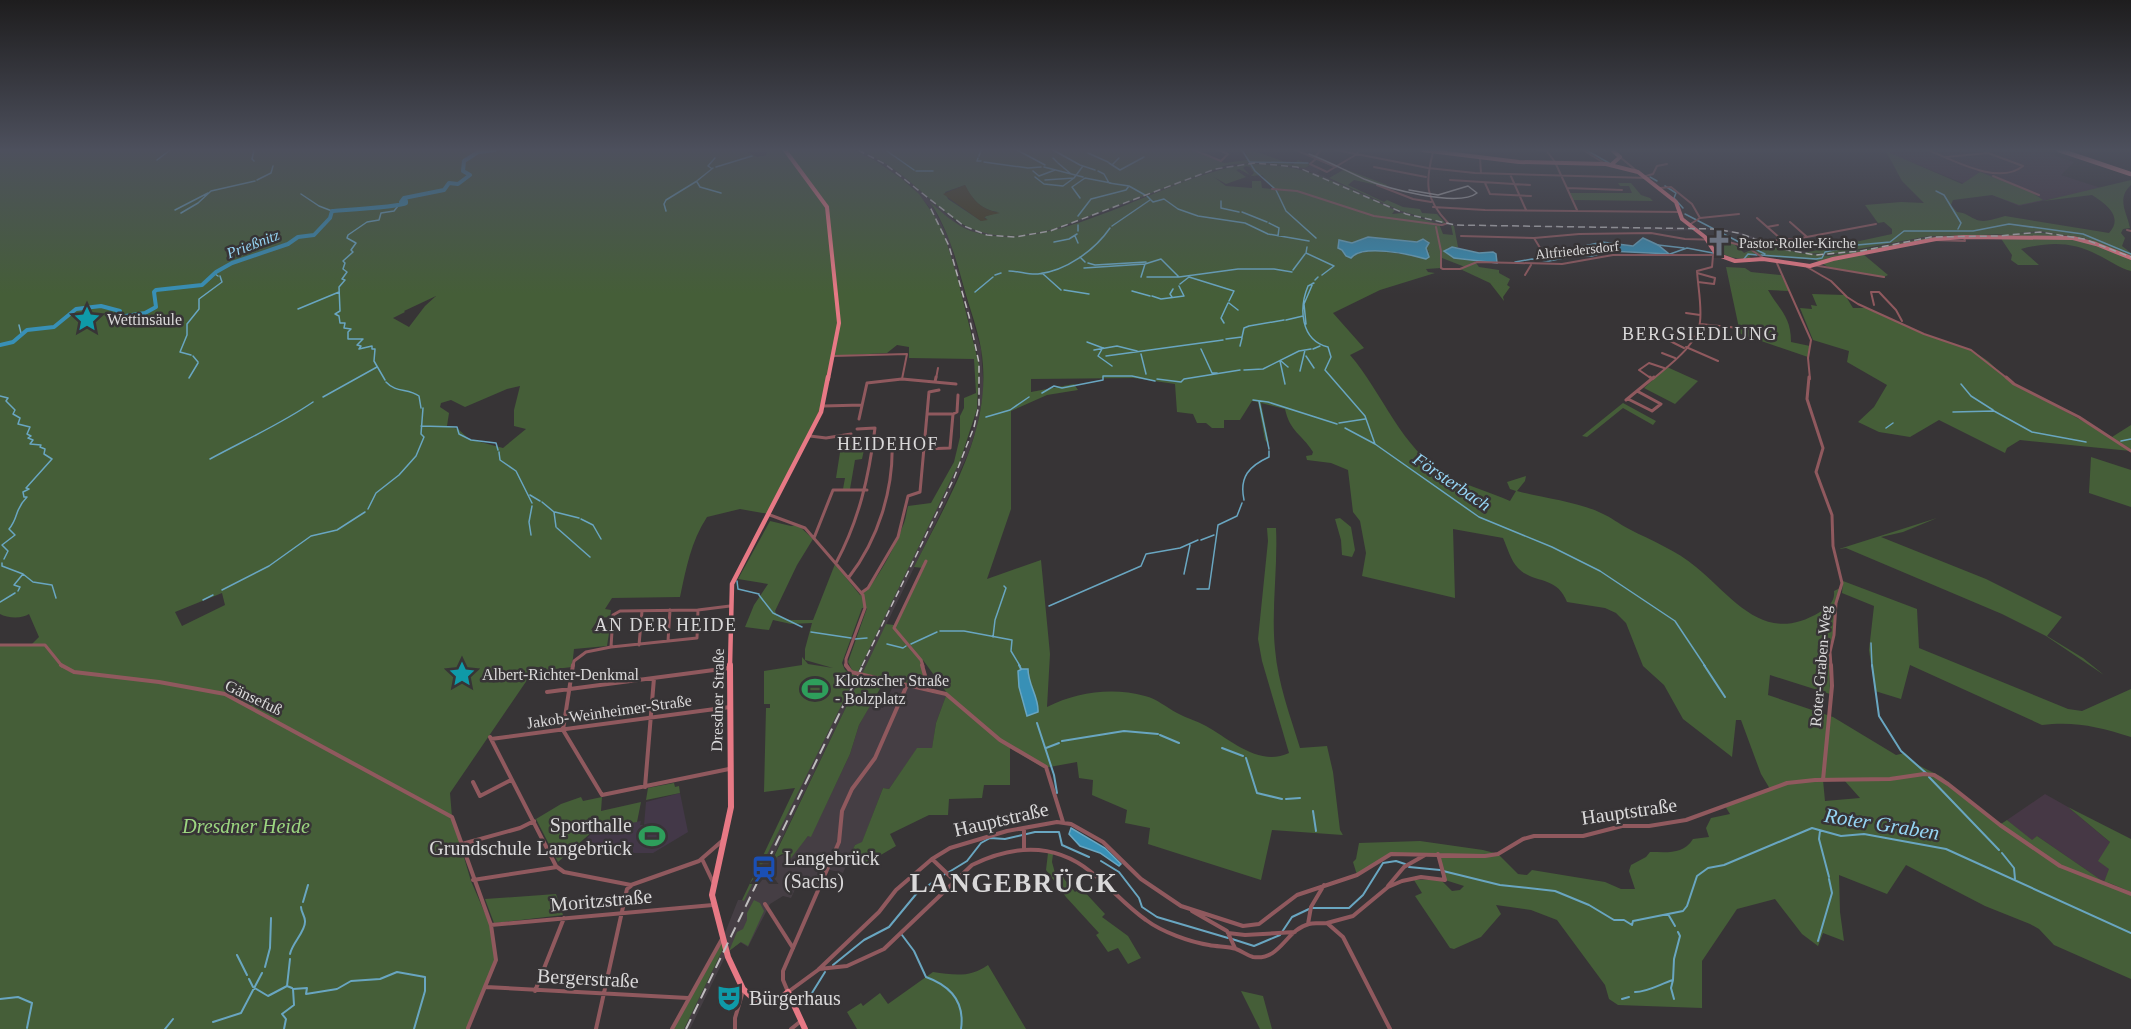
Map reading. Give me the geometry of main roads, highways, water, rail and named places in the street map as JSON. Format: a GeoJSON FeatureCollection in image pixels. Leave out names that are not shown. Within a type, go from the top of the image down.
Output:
{"type":"FeatureCollection","features":[{"type":"Feature","properties":{"kind":"main road","name":"Dresdner Straße"},"geometry":{"type":"LineString","coordinates":[[744,989],[728,957],[714,905],[714,885],[731,807],[729,770],[734,580],[770,515],[823,406],[839,316],[829,215],[821,198]]}},
{"type":"Feature","properties":{"kind":"main road"},"geometry":{"type":"LineString","coordinates":[[1671,198],[1676,202],[1682,219],[1707,240],[1715,255],[1738,261],[1765,259],[1805,266],[1931,240],[1964,237],[2073,238],[2131,258]]}},
{"type":"Feature","properties":{"kind":"main road","name":"Hauptstraße"},"geometry":{"type":"LineString","coordinates":[[744,989],[754,999],[770,1001],[780,999],[788,992],[805,1029]]}},
{"type":"Feature","properties":{"kind":"water"},"geometry":{"type":"Polygon","coordinates":[[[1368,237],[1417,242],[1423,239],[1429,243],[1426,248],[1429,257],[1426,259],[1375,251],[1357,254],[1351,258],[1338,248],[1339,240],[1352,243],[1368,237]]]}},
{"type":"Feature","properties":{"kind":"water"},"geometry":{"type":"Polygon","coordinates":[[[1643,238],[1658,245],[1669,254],[1609,251],[1592,256],[1578,255],[1572,249],[1602,242],[1633,246],[1643,238]]]}},
{"type":"Feature","properties":{"kind":"water"},"geometry":{"type":"Polygon","coordinates":[[[1452,247],[1479,253],[1493,252],[1496,254],[1497,263],[1454,258],[1444,251],[1452,247]]]}},
{"type":"Feature","properties":{"kind":"water"},"geometry":{"type":"Polygon","coordinates":[[[1028,669],[1038,707],[1038,712],[1027,716],[1019,687],[1018,671],[1028,669]]]}},
{"type":"Feature","properties":{"kind":"water"},"geometry":{"type":"Polygon","coordinates":[[[1071,828],[1105,848],[1121,864],[1119,866],[1100,853],[1080,846],[1069,834],[1071,828]]]}},
{"type":"Feature","properties":{"kind":"waterway"},"geometry":{"type":"LineString","coordinates":[[175,210],[198,198]]}},
{"type":"Feature","properties":{"kind":"waterway"},"geometry":{"type":"LineString","coordinates":[[181,213],[203,198]]}},
{"type":"Feature","properties":{"kind":"waterway"},"geometry":{"type":"LineString","coordinates":[[307,198],[332,211]]}},
{"type":"Feature","properties":{"kind":"waterway","name":"Prießnitz"},"geometry":{"type":"LineString","coordinates":[[0,345],[13,342],[27,330],[54,327],[76,309],[101,306],[120,311],[117,314],[119,317],[145,313],[156,307],[154,292],[156,290],[202,285],[216,272],[232,263],[288,244],[298,237],[314,235],[330,218],[332,211],[402,204],[406,203],[406,201],[401,202],[404,198]]}},
{"type":"Feature","properties":{"kind":"waterway"},"geometry":{"type":"LineString","coordinates":[[666,211],[664,204],[669,198]]}},
{"type":"Feature","properties":{"kind":"waterway"},"geometry":{"type":"LineString","coordinates":[[1078,216],[1091,199],[1095,198]]}},
{"type":"Feature","properties":{"kind":"waterway"},"geometry":{"type":"LineString","coordinates":[[1149,198],[1153,202],[1164,199],[1178,209],[1198,216],[1245,223],[1268,234],[1278,236]]}},
{"type":"Feature","properties":{"kind":"waterway"},"geometry":{"type":"LineString","coordinates":[[1280,198],[1286,211],[1316,238]]}},
{"type":"Feature","properties":{"kind":"waterway"},"geometry":{"type":"LineString","coordinates":[[1674,198],[1683,208]]}},
{"type":"Feature","properties":{"kind":"waterway"},"geometry":{"type":"LineString","coordinates":[[1946,198],[1961,223],[1958,229]]}},
{"type":"Feature","properties":{"kind":"waterway"},"geometry":{"type":"LineString","coordinates":[[1112,226],[1150,200]]}},
{"type":"Feature","properties":{"kind":"waterway"},"geometry":{"type":"LineString","coordinates":[[1221,201],[1221,208],[1239,212]]}},
{"type":"Feature","properties":{"kind":"waterway"},"geometry":{"type":"LineString","coordinates":[[385,380],[374,361],[375,349],[372,349],[372,346],[359,349],[361,346],[357,345],[363,339],[348,339],[348,332],[351,329],[344,328],[345,323],[340,323],[339,316],[335,314],[340,311],[339,287],[345,280],[342,279],[347,272],[343,269],[345,263],[343,261],[353,252],[351,250],[356,243],[347,238],[348,235],[367,222],[379,220],[381,213],[394,211],[398,206]]}},
{"type":"Feature","properties":{"kind":"waterway"},"geometry":{"type":"LineString","coordinates":[[1242,212],[1267,222]]}},
{"type":"Feature","properties":{"kind":"waterway"},"geometry":{"type":"LineString","coordinates":[[1685,214],[1741,243]]}},
{"type":"Feature","properties":{"kind":"waterway"},"geometry":{"type":"LineString","coordinates":[[1269,223],[1279,228],[1278,236]]}},
{"type":"Feature","properties":{"kind":"waterway"},"geometry":{"type":"LineString","coordinates":[[1761,255],[1816,259],[1822,258],[1825,252],[1857,245],[1890,242],[1904,231],[1973,231],[2009,224],[2083,234],[2131,254]]}},
{"type":"Feature","properties":{"kind":"waterway"},"geometry":{"type":"LineString","coordinates":[[1078,225],[1078,231]]}},
{"type":"Feature","properties":{"kind":"waterway"},"geometry":{"type":"LineString","coordinates":[[1080,257],[1110,228]]}},
{"type":"Feature","properties":{"kind":"waterway"},"geometry":{"type":"LineString","coordinates":[[1054,242],[1069,239],[1077,234]]}},
{"type":"Feature","properties":{"kind":"waterway"},"geometry":{"type":"LineString","coordinates":[[1075,236],[1078,243]]}},
{"type":"Feature","properties":{"kind":"waterway"},"geometry":{"type":"LineString","coordinates":[[1278,236],[1309,241]]}},
{"type":"Feature","properties":{"kind":"waterway"},"geometry":{"type":"LineString","coordinates":[[1658,245],[1684,248]]}},
{"type":"Feature","properties":{"kind":"waterway"},"geometry":{"type":"LineString","coordinates":[[1747,245],[1765,254]]}},
{"type":"Feature","properties":{"kind":"waterway","name":"Försterbach"},"geometry":{"type":"LineString","coordinates":[[1307,247],[1306,253],[1334,266],[1322,275]]}},
{"type":"Feature","properties":{"kind":"waterway"},"geometry":{"type":"LineString","coordinates":[[1670,254],[1687,248],[1713,253]]}},
{"type":"Feature","properties":{"kind":"waterway"},"geometry":{"type":"LineString","coordinates":[[1546,256],[1575,253]]}},
{"type":"Feature","properties":{"kind":"waterway"},"geometry":{"type":"LineString","coordinates":[[1293,270],[1305,254]]}},
{"type":"Feature","properties":{"kind":"waterway"},"geometry":{"type":"LineString","coordinates":[[1744,259],[1748,254],[1757,255]]}},
{"type":"Feature","properties":{"kind":"waterway"},"geometry":{"type":"LineString","coordinates":[[1549,261],[1578,255]]}},
{"type":"Feature","properties":{"kind":"waterway"},"geometry":{"type":"LineString","coordinates":[[1042,273],[1059,269],[1080,257]]}},
{"type":"Feature","properties":{"kind":"waterway"},"geometry":{"type":"LineString","coordinates":[[1080,257],[1085,262]]}},
{"type":"Feature","properties":{"kind":"waterway"},"geometry":{"type":"LineString","coordinates":[[1145,264],[1161,259],[1179,277]]}},
{"type":"Feature","properties":{"kind":"waterway"},"geometry":{"type":"LineString","coordinates":[[1515,262],[1532,259],[1548,261]]}},
{"type":"Feature","properties":{"kind":"waterway"},"geometry":{"type":"LineString","coordinates":[[1088,263],[1095,265],[1146,262]]}},
{"type":"Feature","properties":{"kind":"waterway"},"geometry":{"type":"LineString","coordinates":[[1084,268],[1145,264]]}},
{"type":"Feature","properties":{"kind":"waterway"},"geometry":{"type":"LineString","coordinates":[[1141,277],[1145,264]]}},
{"type":"Feature","properties":{"kind":"waterway"},"geometry":{"type":"LineString","coordinates":[[1179,277],[1238,269],[1274,269],[1292,272]]}},
{"type":"Feature","properties":{"kind":"waterway"},"geometry":{"type":"LineString","coordinates":[[1009,271],[1042,273]]}},
{"type":"Feature","properties":{"kind":"waterway"},"geometry":{"type":"LineString","coordinates":[[995,275],[1001,273]]}},
{"type":"Feature","properties":{"kind":"waterway"},"geometry":{"type":"LineString","coordinates":[[1042,273],[1061,290]]}},
{"type":"Feature","properties":{"kind":"waterway"},"geometry":{"type":"LineString","coordinates":[[191,355],[180,352],[187,335],[187,324],[199,309],[199,299],[222,282],[220,276]]}},
{"type":"Feature","properties":{"kind":"waterway"},"geometry":{"type":"LineString","coordinates":[[975,292],[993,277]]}},
{"type":"Feature","properties":{"kind":"waterway"},"geometry":{"type":"LineString","coordinates":[[1147,277],[1179,277]]}},
{"type":"Feature","properties":{"kind":"waterway"},"geometry":{"type":"LineString","coordinates":[[1180,284],[1189,277],[1234,291],[1229,301]]}},
{"type":"Feature","properties":{"kind":"waterway","name":"Försterbach"},"geometry":{"type":"LineString","coordinates":[[1315,280],[1318,277]]}},
{"type":"Feature","properties":{"kind":"waterway","name":"Försterbach"},"geometry":{"type":"LineString","coordinates":[[1306,324],[1304,304],[1313,284]]}},
{"type":"Feature","properties":{"kind":"waterway","name":"Försterbach"},"geometry":{"type":"LineString","coordinates":[[1313,284],[1308,286],[1303,304],[1307,330],[1312,338],[1328,347],[1331,357],[1325,370],[1365,416],[1375,444]]}},
{"type":"Feature","properties":{"kind":"waterway"},"geometry":{"type":"LineString","coordinates":[[1152,296],[1161,299],[1184,296],[1179,286]]}},
{"type":"Feature","properties":{"kind":"waterway"},"geometry":{"type":"LineString","coordinates":[[1172,297],[1170,294],[1173,289]]}},
{"type":"Feature","properties":{"kind":"waterway"},"geometry":{"type":"LineString","coordinates":[[1064,290],[1089,294]]}},
{"type":"Feature","properties":{"kind":"waterway"},"geometry":{"type":"LineString","coordinates":[[1132,291],[1150,296]]}},
{"type":"Feature","properties":{"kind":"waterway"},"geometry":{"type":"LineString","coordinates":[[298,309],[339,292]]}},
{"type":"Feature","properties":{"kind":"waterway"},"geometry":{"type":"LineString","coordinates":[[1224,323],[1221,318],[1228,303]]}},
{"type":"Feature","properties":{"kind":"waterway"},"geometry":{"type":"LineString","coordinates":[[1229,303],[1238,310]]}},
{"type":"Feature","properties":{"kind":"waterway"},"geometry":{"type":"LineString","coordinates":[[1286,320],[1303,316]]}},
{"type":"Feature","properties":{"kind":"waterway"},"geometry":{"type":"LineString","coordinates":[[1226,339],[1242,337],[1244,328],[1249,326],[1284,320]]}},
{"type":"Feature","properties":{"kind":"waterway"},"geometry":{"type":"LineString","coordinates":[[19,325],[21,333]]}},
{"type":"Feature","properties":{"kind":"waterway"},"geometry":{"type":"LineString","coordinates":[[1240,346],[1242,338]]}},
{"type":"Feature","properties":{"kind":"waterway"},"geometry":{"type":"LineString","coordinates":[[1106,356],[1223,340]]}},
{"type":"Feature","properties":{"kind":"waterway"},"geometry":{"type":"LineString","coordinates":[[1087,342],[1103,348]]}},
{"type":"Feature","properties":{"kind":"waterway"},"geometry":{"type":"LineString","coordinates":[[1094,350],[1117,346],[1137,351]]}},
{"type":"Feature","properties":{"kind":"waterway","name":"Försterbach"},"geometry":{"type":"LineString","coordinates":[[1313,349],[1320,346]]}},
{"type":"Feature","properties":{"kind":"waterway"},"geometry":{"type":"LineString","coordinates":[[1102,349],[1098,356],[1112,366]]}},
{"type":"Feature","properties":{"kind":"waterway"},"geometry":{"type":"LineString","coordinates":[[1201,349],[1212,373],[1217,373]]}},
{"type":"Feature","properties":{"kind":"waterway"},"geometry":{"type":"LineString","coordinates":[[1305,350],[1311,349]]}},
{"type":"Feature","properties":{"kind":"waterway"},"geometry":{"type":"LineString","coordinates":[[1244,370],[1263,369],[1305,350]]}},
{"type":"Feature","properties":{"kind":"waterway"},"geometry":{"type":"LineString","coordinates":[[1300,371],[1305,350]]}},
{"type":"Feature","properties":{"kind":"waterway"},"geometry":{"type":"LineString","coordinates":[[1141,354],[1146,374]]}},
{"type":"Feature","properties":{"kind":"waterway"},"geometry":{"type":"LineString","coordinates":[[193,356],[198,362]]}},
{"type":"Feature","properties":{"kind":"waterway"},"geometry":{"type":"LineString","coordinates":[[1306,356],[1314,368]]}},
{"type":"Feature","properties":{"kind":"waterway"},"geometry":{"type":"LineString","coordinates":[[1280,361],[1285,384]]}},
{"type":"Feature","properties":{"kind":"waterway"},"geometry":{"type":"LineString","coordinates":[[1281,361],[1288,367]]}},
{"type":"Feature","properties":{"kind":"waterway"},"geometry":{"type":"LineString","coordinates":[[189,378],[198,363]]}},
{"type":"Feature","properties":{"kind":"waterway"},"geometry":{"type":"LineString","coordinates":[[323,397],[377,367]]}},
{"type":"Feature","properties":{"kind":"waterway"},"geometry":{"type":"LineString","coordinates":[[1157,379],[1181,382],[1184,379],[1240,370]]}},
{"type":"Feature","properties":{"kind":"waterway"},"geometry":{"type":"LineString","coordinates":[[1042,393],[1054,386],[1062,388],[1103,380],[1103,376],[1132,376],[1155,381]]}},
{"type":"Feature","properties":{"kind":"waterway"},"geometry":{"type":"LineString","coordinates":[[386,382],[394,388],[419,396],[421,408]]}},
{"type":"Feature","properties":{"kind":"waterway"},"geometry":{"type":"LineString","coordinates":[[1961,384],[1971,396],[1993,410]]}},
{"type":"Feature","properties":{"kind":"waterway"},"geometry":{"type":"LineString","coordinates":[[0,396],[8,398],[6,401],[15,410],[13,414],[20,418],[18,424],[30,427],[27,434],[31,436],[28,438],[33,440],[30,444],[41,445],[40,447],[45,449],[44,454],[52,459],[26,488],[29,489],[23,492],[24,497],[27,497],[9,529],[15,535],[2,545],[8,551],[4,559]]}},
{"type":"Feature","properties":{"kind":"waterway"},"geometry":{"type":"LineString","coordinates":[[986,417],[1010,410],[1029,397]]}},
{"type":"Feature","properties":{"kind":"waterway"},"geometry":{"type":"LineString","coordinates":[[1253,400],[1268,402],[1337,424]]}},
{"type":"Feature","properties":{"kind":"waterway"},"geometry":{"type":"LineString","coordinates":[[1259,401],[1269,449]]}},
{"type":"Feature","properties":{"kind":"waterway"},"geometry":{"type":"LineString","coordinates":[[210,459],[276,425],[313,402]]}},
{"type":"Feature","properties":{"kind":"waterway"},"geometry":{"type":"LineString","coordinates":[[422,426],[423,408]]}},
{"type":"Feature","properties":{"kind":"waterway"},"geometry":{"type":"LineString","coordinates":[[1953,412],[1994,411],[2032,432],[2086,442]]}},
{"type":"Feature","properties":{"kind":"waterway"},"geometry":{"type":"LineString","coordinates":[[1339,423],[1365,419]]}},
{"type":"Feature","properties":{"kind":"waterway"},"geometry":{"type":"LineString","coordinates":[[1886,428],[1893,423]]}},
{"type":"Feature","properties":{"kind":"waterway"},"geometry":{"type":"LineString","coordinates":[[368,509],[376,493],[399,475],[416,456],[424,437],[421,434],[422,426]]}},
{"type":"Feature","properties":{"kind":"waterway"},"geometry":{"type":"LineString","coordinates":[[422,426],[457,427],[459,434],[471,440],[496,443],[498,450]]}},
{"type":"Feature","properties":{"kind":"waterway"},"geometry":{"type":"LineString","coordinates":[[1345,428],[1375,444]]}},
{"type":"Feature","properties":{"kind":"waterway"},"geometry":{"type":"LineString","coordinates":[[2121,441],[2131,439]]}},
{"type":"Feature","properties":{"kind":"waterway","name":"Försterbach"},"geometry":{"type":"LineString","coordinates":[[1375,444],[1479,517],[1552,547],[1600,571],[1675,621],[1705,666]]}},
{"type":"Feature","properties":{"kind":"waterway"},"geometry":{"type":"LineString","coordinates":[[1244,500],[1243,485],[1247,473],[1256,464],[1269,457],[1269,451]]}},
{"type":"Feature","properties":{"kind":"waterway"},"geometry":{"type":"LineString","coordinates":[[499,452],[500,460],[516,471],[532,503]]}},
{"type":"Feature","properties":{"kind":"waterway"},"geometry":{"type":"LineString","coordinates":[[530,495],[540,501]]}},
{"type":"Feature","properties":{"kind":"waterway"},"geometry":{"type":"LineString","coordinates":[[542,502],[554,512],[556,527]]}},
{"type":"Feature","properties":{"kind":"waterway"},"geometry":{"type":"LineString","coordinates":[[1197,589],[1209,589],[1218,525],[1237,516],[1242,503]]}},
{"type":"Feature","properties":{"kind":"waterway"},"geometry":{"type":"LineString","coordinates":[[531,535],[529,522],[532,506]]}},
{"type":"Feature","properties":{"kind":"waterway"},"geometry":{"type":"LineString","coordinates":[[222,590],[269,566],[311,536],[337,530],[365,512]]}},
{"type":"Feature","properties":{"kind":"waterway"},"geometry":{"type":"LineString","coordinates":[[555,512],[579,518]]}},
{"type":"Feature","properties":{"kind":"waterway"},"geometry":{"type":"LineString","coordinates":[[581,519],[593,525],[601,539]]}},
{"type":"Feature","properties":{"kind":"waterway"},"geometry":{"type":"LineString","coordinates":[[557,528],[590,557]]}},
{"type":"Feature","properties":{"kind":"waterway"},"geometry":{"type":"LineString","coordinates":[[1201,540],[1214,535]]}},
{"type":"Feature","properties":{"kind":"waterway"},"geometry":{"type":"LineString","coordinates":[[1049,606],[1141,566],[1146,554],[1180,548],[1198,540]]}},
{"type":"Feature","properties":{"kind":"waterway"},"geometry":{"type":"LineString","coordinates":[[1184,574],[1190,545]]}},
{"type":"Feature","properties":{"kind":"waterway"},"geometry":{"type":"LineString","coordinates":[[2,563],[2,566],[23,574]]}},
{"type":"Feature","properties":{"kind":"waterway"},"geometry":{"type":"LineString","coordinates":[[18,591],[20,587],[14,585],[23,574]]}},
{"type":"Feature","properties":{"kind":"waterway"},"geometry":{"type":"LineString","coordinates":[[23,574],[33,582],[52,585],[56,598]]}},
{"type":"Feature","properties":{"kind":"waterway"},"geometry":{"type":"LineString","coordinates":[[737,581],[738,589],[759,594]]}},
{"type":"Feature","properties":{"kind":"waterway"},"geometry":{"type":"LineString","coordinates":[[993,636],[995,620],[1006,588],[1004,586]]}},
{"type":"Feature","properties":{"kind":"waterway"},"geometry":{"type":"LineString","coordinates":[[0,602],[15,593]]}},
{"type":"Feature","properties":{"kind":"waterway"},"geometry":{"type":"LineString","coordinates":[[203,600],[213,595]]}},
{"type":"Feature","properties":{"kind":"waterway"},"geometry":{"type":"LineString","coordinates":[[759,595],[773,613],[802,627]]}},
{"type":"Feature","properties":{"kind":"waterway"},"geometry":{"type":"LineString","coordinates":[[940,631],[964,631],[993,636]]}},
{"type":"Feature","properties":{"kind":"waterway"},"geometry":{"type":"LineString","coordinates":[[811,632],[851,638]]}},
{"type":"Feature","properties":{"kind":"waterway"},"geometry":{"type":"LineString","coordinates":[[911,644],[937,632]]}},
{"type":"Feature","properties":{"kind":"waterway"},"geometry":{"type":"LineString","coordinates":[[993,636],[1012,640],[1011,651],[1020,666]]}},
{"type":"Feature","properties":{"kind":"waterway"},"geometry":{"type":"LineString","coordinates":[[855,639],[867,638]]}},
{"type":"Feature","properties":{"kind":"waterway"},"geometry":{"type":"LineString","coordinates":[[1871,643],[1872,666]]}},
{"type":"Feature","properties":{"kind":"waterway"},"geometry":{"type":"LineString","coordinates":[[887,644],[903,648],[906,646]]}},
{"type":"Feature","properties":{"kind":"waterway"},"geometry":{"type":"LineString","coordinates":[[1019,665],[1021,669]]}},
{"type":"Feature","properties":{"kind":"waterway","name":"Försterbach"},"geometry":{"type":"LineString","coordinates":[[1704,665],[1725,697]]}},
{"type":"Feature","properties":{"kind":"waterway"},"geometry":{"type":"LineString","coordinates":[[1872,665],[1879,716],[1901,751],[1926,773]]}},
{"type":"Feature","properties":{"kind":"waterway"},"geometry":{"type":"LineString","coordinates":[[1037,723],[1054,775],[1057,793]]}},
{"type":"Feature","properties":{"kind":"waterway"},"geometry":{"type":"LineString","coordinates":[[1062,741],[1124,731],[1158,734]]}},
{"type":"Feature","properties":{"kind":"waterway"},"geometry":{"type":"LineString","coordinates":[[1160,735],[1179,743]]}},
{"type":"Feature","properties":{"kind":"waterway"},"geometry":{"type":"LineString","coordinates":[[1046,748],[1059,743]]}},
{"type":"Feature","properties":{"kind":"waterway"},"geometry":{"type":"LineString","coordinates":[[1222,748],[1243,756]]}},
{"type":"Feature","properties":{"kind":"waterway"},"geometry":{"type":"LineString","coordinates":[[1246,758],[1257,793],[1282,799]]}},
{"type":"Feature","properties":{"kind":"waterway"},"geometry":{"type":"LineString","coordinates":[[1929,777],[1999,850]]}},
{"type":"Feature","properties":{"kind":"waterway"},"geometry":{"type":"LineString","coordinates":[[1286,799],[1300,798]]}},
{"type":"Feature","properties":{"kind":"waterway"},"geometry":{"type":"LineString","coordinates":[[1313,811],[1316,831]]}},
{"type":"Feature","properties":{"kind":"waterway","name":"Roter Graben"},"geometry":{"type":"LineString","coordinates":[[1668,914],[1683,911],[1687,906],[1697,876],[1708,868],[1724,865],[1812,828],[1841,836],[1864,834],[1946,849],[2131,933]]}},
{"type":"Feature","properties":{"kind":"waterway"},"geometry":{"type":"LineString","coordinates":[[1820,831],[1819,839],[1829,877]]}},
{"type":"Feature","properties":{"kind":"waterway","name":"Roter Graben"},"geometry":{"type":"LineString","coordinates":[[949,872],[967,861],[981,843],[990,838],[1005,839],[1035,832],[1059,832],[1062,845],[1089,857]]}},
{"type":"Feature","properties":{"kind":"waterway"},"geometry":{"type":"LineString","coordinates":[[2002,853],[2014,868],[2015,879]]}},
{"type":"Feature","properties":{"kind":"waterway","name":"Roter Graben"},"geometry":{"type":"LineString","coordinates":[[1101,861],[1119,872],[1139,898],[1142,907],[1157,917],[1228,938]]}},
{"type":"Feature","properties":{"kind":"waterway","name":"Roter Graben"},"geometry":{"type":"LineString","coordinates":[[1313,908],[1349,908],[1363,895],[1383,863],[1396,861],[1405,864]]}},
{"type":"Feature","properties":{"kind":"waterway","name":"Roter Graben"},"geometry":{"type":"LineString","coordinates":[[1409,867],[1440,870]]}},
{"type":"Feature","properties":{"kind":"waterway","name":"Roter Graben"},"geometry":{"type":"LineString","coordinates":[[1443,871],[1500,885],[1555,891],[1589,905],[1614,920],[1624,920],[1632,925],[1633,921],[1668,914]]}},
{"type":"Feature","properties":{"kind":"waterway","name":"Roter Graben"},"geometry":{"type":"LineString","coordinates":[[833,965],[864,940],[889,927],[917,893],[945,874]]}},
{"type":"Feature","properties":{"kind":"waterway"},"geometry":{"type":"LineString","coordinates":[[1818,941],[1832,893],[1829,879]]}},
{"type":"Feature","properties":{"kind":"waterway"},"geometry":{"type":"LineString","coordinates":[[303,902],[308,885]]}},
{"type":"Feature","properties":{"kind":"waterway"},"geometry":{"type":"LineString","coordinates":[[290,954],[305,925],[301,907]]}},
{"type":"Feature","properties":{"kind":"waterway","name":"Roter Graben"},"geometry":{"type":"LineString","coordinates":[[1232,939],[1254,946],[1280,935],[1292,917],[1309,909]]}},
{"type":"Feature","properties":{"kind":"waterway"},"geometry":{"type":"LineString","coordinates":[[1668,914],[1675,926]]}},
{"type":"Feature","properties":{"kind":"waterway"},"geometry":{"type":"LineString","coordinates":[[265,967],[270,948],[271,918]]}},
{"type":"Feature","properties":{"kind":"waterway"},"geometry":{"type":"LineString","coordinates":[[1673,980],[1674,959],[1680,936],[1678,932]]}},
{"type":"Feature","properties":{"kind":"waterway"},"geometry":{"type":"LineString","coordinates":[[902,935],[914,951],[926,977],[943,985],[954,996],[961,1011],[961,1029]]}},
{"type":"Feature","properties":{"kind":"waterway"},"geometry":{"type":"LineString","coordinates":[[237,955],[247,975]]}},
{"type":"Feature","properties":{"kind":"waterway"},"geometry":{"type":"LineString","coordinates":[[287,986],[290,959]]}},
{"type":"Feature","properties":{"kind":"waterway","name":"Roter Graben"},"geometry":{"type":"LineString","coordinates":[[284,1029],[286,1019],[282,1014],[294,1005],[293,989],[307,988],[306,994],[337,989],[351,981],[380,979],[397,972],[425,977],[425,991],[414,1029]]}},
{"type":"Feature","properties":{"kind":"waterway","name":"Roter Graben"},"geometry":{"type":"LineString","coordinates":[[807,1001],[825,972]]}},
{"type":"Feature","properties":{"kind":"waterway"},"geometry":{"type":"LineString","coordinates":[[254,988],[262,973]]}},
{"type":"Feature","properties":{"kind":"waterway"},"geometry":{"type":"LineString","coordinates":[[249,979],[254,988]]}},
{"type":"Feature","properties":{"kind":"waterway"},"geometry":{"type":"LineString","coordinates":[[1635,992],[1673,980]]}},
{"type":"Feature","properties":{"kind":"waterway"},"geometry":{"type":"LineString","coordinates":[[1673,980],[1671,988],[1674,999]]}},
{"type":"Feature","properties":{"kind":"waterway"},"geometry":{"type":"LineString","coordinates":[[254,988],[268,996],[287,986]]}},
{"type":"Feature","properties":{"kind":"waterway"},"geometry":{"type":"LineString","coordinates":[[287,986],[292,988]]}},
{"type":"Feature","properties":{"kind":"waterway"},"geometry":{"type":"LineString","coordinates":[[213,1022],[241,1013],[254,988]]}},
{"type":"Feature","properties":{"kind":"waterway"},"geometry":{"type":"LineString","coordinates":[[0,999],[18,997],[32,1003],[27,1028]]}},
{"type":"Feature","properties":{"kind":"waterway"},"geometry":{"type":"LineString","coordinates":[[1622,999],[1629,997]]}},
{"type":"Feature","properties":{"kind":"waterway"},"geometry":{"type":"LineString","coordinates":[[165,1029],[173,1019]]}},
{"type":"Feature","properties":{"kind":"railway"},"geometry":{"type":"LineString","coordinates":[[928,198],[964,226],[987,235],[1015,237],[1050,231],[1138,198]]}},
{"type":"Feature","properties":{"kind":"railway"},"geometry":{"type":"LineString","coordinates":[[1369,198],[1406,214],[1455,225],[1716,229],[1738,233],[1787,250],[1815,255],[1861,251],[1931,237],[1998,236],[2040,232],[2084,239],[2131,257]]}},
{"type":"Feature","properties":{"kind":"railway"},"geometry":{"type":"LineString","coordinates":[[862,666],[954,478],[974,427],[979,405],[979,363],[969,316],[949,246],[930,207]]}},
{"type":"Feature","properties":{"kind":"railway"},"geometry":{"type":"LineString","coordinates":[[686,1029],[863,665]]}},
{"type":"Feature","properties":{"kind":"place","name":"Pastor-Roller-Kirche"},"geometry":{"type":"Point","coordinates":[1719,243]}},
{"type":"Feature","properties":{"kind":"place","name":"Wettinsäule"},"geometry":{"type":"Point","coordinates":[87,319]}},
{"type":"Feature","properties":{"kind":"place","name":"Albert-Richter-Denkmal"},"geometry":{"type":"Point","coordinates":[462,674]}},
{"type":"Feature","properties":{"kind":"place","name":"Klotzscher Straße - Bolzplatz"},"geometry":{"type":"Point","coordinates":[815,689]}},
{"type":"Feature","properties":{"kind":"place","name":"Sporthalle Grundschule Langebrück"},"geometry":{"type":"Point","coordinates":[652,836]}},
{"type":"Feature","properties":{"kind":"place","name":"Langebrück (Sachs)"},"geometry":{"type":"Point","coordinates":[764,869]}},
{"type":"Feature","properties":{"kind":"place","name":"Bürgerhaus"},"geometry":{"type":"Point","coordinates":[729,998]}},
{"type":"Feature","properties":{"kind":"district","name":"BERGSIEDLUNG"},"geometry":{"type":"Point","coordinates":[1700,334]}},
{"type":"Feature","properties":{"kind":"district","name":"HEIDEHOF"},"geometry":{"type":"Point","coordinates":[888,444]}},
{"type":"Feature","properties":{"kind":"district","name":"AN DER HEIDE"},"geometry":{"type":"Point","coordinates":[666,625]}},
{"type":"Feature","properties":{"kind":"district","name":"LANGEBRÜCK"},"geometry":{"type":"Point","coordinates":[1014,883]}},
{"type":"Feature","properties":{"kind":"park label","name":"Dresdner Heide"},"geometry":{"type":"Point","coordinates":[246,826]}}]}
